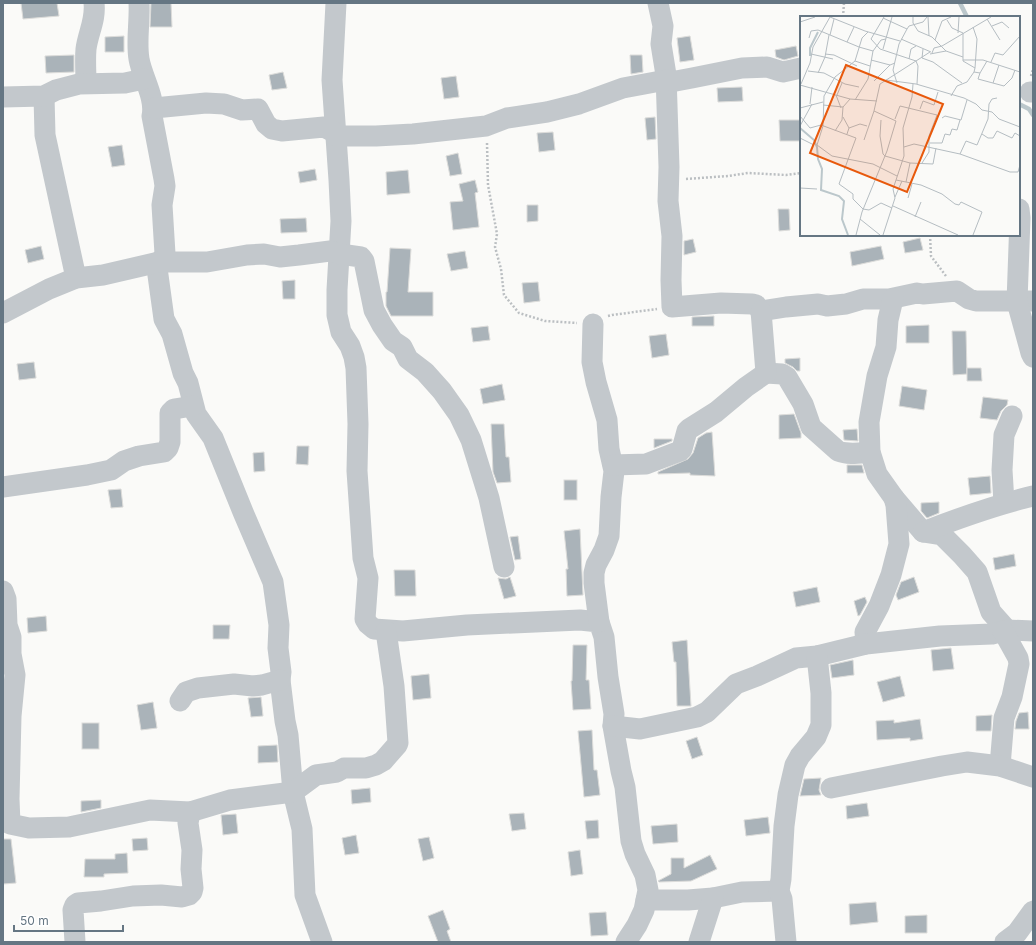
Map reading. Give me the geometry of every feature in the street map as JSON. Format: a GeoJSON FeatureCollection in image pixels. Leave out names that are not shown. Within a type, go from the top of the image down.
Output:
{"type":"FeatureCollection","features":[{"type":"Feature","properties":{"kind":"street"},"geometry":{"type":"LineString","coordinates":[[86,83],[86,50],[92,28],[94,3]]}},
{"type":"Feature","properties":{"kind":"street"},"geometry":{"type":"LineString","coordinates":[[139,3],[139,59],[154,108],[152,116],[165,186],[162,205],[165,254],[159,262],[157,268],[164,319],[172,334],[183,373],[192,395],[193,406],[196,414],[214,438],[242,512],[273,582],[278,625],[280,680],[288,735],[293,792],[302,829],[305,895],[322,942]]}},
{"type":"Feature","properties":{"kind":"street"},"geometry":{"type":"LineString","coordinates":[[336,3],[332,80],[337,136],[340,207],[340,254],[337,290],[337,315],[341,332],[350,346],[356,368],[358,424],[357,471],[363,558],[368,578],[365,619],[374,629],[403,631],[467,625],[580,620],[599,622]]}},
{"type":"Feature","properties":{"kind":"street"},"geometry":{"type":"LineString","coordinates":[[658,3],[663,26],[661,44],[662,60],[666,71],[668,201],[672,236],[672,307],[721,304],[756,305],[761,311],[766,373]]}},
{"type":"Feature","properties":{"kind":"street"},"geometry":{"type":"LineString","coordinates":[[154,108],[206,103],[224,104],[242,110],[258,109],[266,124],[276,131],[324,127],[334,132],[337,136],[413,134],[486,126],[507,118],[547,112],[579,104],[623,88],[666,80],[676,81],[742,68],[767,67],[783,72],[800,68]]}},
{"type":"Feature","properties":{"kind":"street"},"geometry":{"type":"LineString","coordinates":[[3,97],[44,96],[56,90],[86,83],[125,83],[144,79]]}},
{"type":"Feature","properties":{"kind":"street"},"geometry":{"type":"LineString","coordinates":[[44,96],[45,135],[76,278]]}},
{"type":"Feature","properties":{"kind":"street"},"geometry":{"type":"LineString","coordinates":[[1020,218],[1025,301],[1031,353],[1033,357]]}},
{"type":"Feature","properties":{"kind":"street"},"geometry":{"type":"LineString","coordinates":[[3,313],[49,289],[76,278],[103,275],[159,262],[208,262],[246,255],[264,254],[280,257],[330,251],[340,254],[356,255],[362,259],[374,310],[382,325],[394,341],[402,346],[408,359],[425,372],[439,387],[461,419],[471,440],[489,498],[504,567]]}},
{"type":"Feature","properties":{"kind":"street"},"geometry":{"type":"LineString","coordinates":[[761,311],[818,304],[827,306],[846,304],[863,298],[893,299],[917,293],[923,294],[957,291],[976,301],[1025,301]]}},
{"type":"Feature","properties":{"kind":"street"},"geometry":{"type":"LineString","coordinates":[[893,299],[888,320],[886,347],[877,376],[870,414],[870,452],[877,474],[894,498],[923,532],[942,535],[976,572],[991,612],[1005,630],[1018,658],[1019,664],[1012,697],[1004,718],[1000,766]]}},
{"type":"Feature","properties":{"kind":"street"},"geometry":{"type":"LineString","coordinates":[[593,324],[592,362],[607,420],[609,449],[614,471],[609,536],[596,565],[594,583],[599,622],[604,637],[614,714],[613,726],[625,788],[633,848],[645,875],[648,890],[641,919],[626,942]]}},
{"type":"Feature","properties":{"kind":"street"},"geometry":{"type":"LineString","coordinates":[[613,465],[646,464],[680,451],[689,429],[716,412],[746,387],[766,373],[782,374],[787,377],[803,404],[812,427],[838,451],[843,453],[870,452]]}},
{"type":"Feature","properties":{"kind":"street"},"geometry":{"type":"LineString","coordinates":[[3,487],[87,475],[111,470],[124,461],[139,456],[164,452],[170,445],[170,413],[172,410],[193,406]]}},
{"type":"Feature","properties":{"kind":"street"},"geometry":{"type":"LineString","coordinates":[[1004,503],[1002,470],[1004,435],[1012,416]]}},
{"type":"Feature","properties":{"kind":"street"},"geometry":{"type":"LineString","coordinates":[[899,544],[923,532],[962,517],[1004,503],[1033,496]]}},
{"type":"Feature","properties":{"kind":"street"},"geometry":{"type":"LineString","coordinates":[[866,644],[865,632],[879,606],[899,544],[896,505],[894,498]]}},
{"type":"Feature","properties":{"kind":"street"},"geometry":{"type":"LineString","coordinates":[[3,591],[6,599],[8,625],[11,637],[10,654],[15,675],[11,716],[9,799],[10,824],[29,828],[69,827],[150,810],[190,812],[230,800],[293,792],[316,775],[337,772],[344,768],[366,768],[383,762],[397,745],[394,686],[386,630]]}},
{"type":"Feature","properties":{"kind":"street"},"geometry":{"type":"LineString","coordinates":[[613,726],[640,729],[697,717],[707,712],[739,682],[757,676],[796,658],[816,656],[866,644],[940,636],[992,634],[1005,630],[1033,631]]}},
{"type":"Feature","properties":{"kind":"street"},"geometry":{"type":"LineString","coordinates":[[786,942],[783,907],[779,891],[784,826],[792,774],[795,765],[816,737],[821,725],[822,693],[816,656]]}},
{"type":"Feature","properties":{"kind":"street"},"geometry":{"type":"LineString","coordinates":[[180,701],[186,692],[198,688],[234,684],[253,686],[280,680]]}},
{"type":"Feature","properties":{"kind":"street"},"geometry":{"type":"LineString","coordinates":[[831,788],[967,762],[1000,766],[1033,777]]}},
{"type":"Feature","properties":{"kind":"street"},"geometry":{"type":"LineString","coordinates":[[75,942],[73,910],[74,905],[78,903],[133,896],[161,895],[182,897],[189,895],[192,892],[192,850],[188,832],[190,812]]}},
{"type":"Feature","properties":{"kind":"street"},"geometry":{"type":"LineString","coordinates":[[646,900],[688,900],[713,898],[742,892],[779,891]]}},
{"type":"Feature","properties":{"kind":"street"},"geometry":{"type":"LineString","coordinates":[[699,942],[713,898]]}},
{"type":"Feature","properties":{"kind":"street"},"geometry":{"type":"LineString","coordinates":[[1005,942],[1017,933],[1033,911]]}},
{"type":"Feature","properties":{"kind":"path"},"geometry":{"type":"LineString","coordinates":[[843,16],[844,3]]}},
{"type":"Feature","properties":{"kind":"path"},"geometry":{"type":"LineString","coordinates":[[486,126],[488,185],[497,234],[495,247],[501,269],[504,295],[519,313],[545,321],[593,324],[612,315],[672,307]]}},
{"type":"Feature","properties":{"kind":"path"},"geometry":{"type":"LineString","coordinates":[[668,179],[728,176],[748,173],[786,175],[800,173]]}},
{"type":"Feature","properties":{"kind":"path"},"geometry":{"type":"LineString","coordinates":[[930,236],[931,256],[957,291]]}},
{"type":"Feature","properties":{"kind":"building"},"geometry":{"type":"Polygon","coordinates":[[[21,3],[57,3],[59,16],[23,19],[21,3]]]}},
{"type":"Feature","properties":{"kind":"building"},"geometry":{"type":"Polygon","coordinates":[[[151,3],[171,3],[172,27],[150,27],[151,3]]]}},
{"type":"Feature","properties":{"kind":"building"},"geometry":{"type":"Polygon","coordinates":[[[124,36],[124,52],[105,52],[105,37],[124,36]]]}},
{"type":"Feature","properties":{"kind":"building"},"geometry":{"type":"Polygon","coordinates":[[[690,36],[694,60],[680,62],[677,38],[690,36]]]}},
{"type":"Feature","properties":{"kind":"building"},"geometry":{"type":"Polygon","coordinates":[[[796,46],[798,56],[784,60],[776,57],[775,50],[796,46]]]}},
{"type":"Feature","properties":{"kind":"building"},"geometry":{"type":"Polygon","coordinates":[[[74,55],[74,72],[46,73],[45,56],[74,55]]]}},
{"type":"Feature","properties":{"kind":"building"},"geometry":{"type":"Polygon","coordinates":[[[630,55],[642,55],[643,72],[631,74],[630,55]]]}},
{"type":"Feature","properties":{"kind":"building"},"geometry":{"type":"Polygon","coordinates":[[[283,72],[287,88],[272,90],[269,75],[283,72]]]}},
{"type":"Feature","properties":{"kind":"building"},"geometry":{"type":"Polygon","coordinates":[[[456,76],[459,97],[444,99],[441,78],[456,76]]]}},
{"type":"Feature","properties":{"kind":"building"},"geometry":{"type":"Polygon","coordinates":[[[742,87],[743,101],[718,102],[717,88],[742,87]]]}},
{"type":"Feature","properties":{"kind":"building"},"geometry":{"type":"Polygon","coordinates":[[[655,117],[656,139],[647,140],[645,118],[655,117]]]}},
{"type":"Feature","properties":{"kind":"building"},"geometry":{"type":"Polygon","coordinates":[[[779,120],[800,120],[800,141],[780,141],[779,120]]]}},
{"type":"Feature","properties":{"kind":"building"},"geometry":{"type":"Polygon","coordinates":[[[553,132],[555,150],[539,152],[537,133],[553,132]]]}},
{"type":"Feature","properties":{"kind":"building"},"geometry":{"type":"Polygon","coordinates":[[[122,145],[125,165],[112,167],[108,147],[122,145]]]}},
{"type":"Feature","properties":{"kind":"building"},"geometry":{"type":"Polygon","coordinates":[[[458,153],[462,174],[450,176],[446,156],[458,153]]]}},
{"type":"Feature","properties":{"kind":"building"},"geometry":{"type":"Polygon","coordinates":[[[315,169],[317,180],[300,183],[298,172],[315,169]]]}},
{"type":"Feature","properties":{"kind":"building"},"geometry":{"type":"Polygon","coordinates":[[[408,170],[410,193],[387,195],[386,172],[408,170]]]}},
{"type":"Feature","properties":{"kind":"building"},"geometry":{"type":"Polygon","coordinates":[[[475,180],[478,192],[475,193],[479,227],[453,230],[450,202],[463,201],[459,184],[475,180]]]}},
{"type":"Feature","properties":{"kind":"building"},"geometry":{"type":"Polygon","coordinates":[[[527,205],[538,205],[538,221],[527,222],[527,205]]]}},
{"type":"Feature","properties":{"kind":"building"},"geometry":{"type":"Polygon","coordinates":[[[778,209],[789,209],[790,230],[779,231],[778,209]]]}},
{"type":"Feature","properties":{"kind":"building"},"geometry":{"type":"Polygon","coordinates":[[[306,218],[307,232],[281,233],[280,219],[306,218]]]}},
{"type":"Feature","properties":{"kind":"building"},"geometry":{"type":"Polygon","coordinates":[[[920,238],[923,250],[905,253],[903,242],[920,238]]]}},
{"type":"Feature","properties":{"kind":"building"},"geometry":{"type":"Polygon","coordinates":[[[693,239],[696,252],[684,255],[684,241],[693,239]]]}},
{"type":"Feature","properties":{"kind":"building"},"geometry":{"type":"Polygon","coordinates":[[[41,246],[44,259],[28,263],[25,250],[41,246]]]}},
{"type":"Feature","properties":{"kind":"building"},"geometry":{"type":"Polygon","coordinates":[[[881,246],[884,259],[852,266],[850,252],[881,246]]]}},
{"type":"Feature","properties":{"kind":"building"},"geometry":{"type":"Polygon","coordinates":[[[390,248],[411,249],[408,292],[433,292],[433,316],[391,316],[386,306],[390,248]]]}},
{"type":"Feature","properties":{"kind":"building"},"geometry":{"type":"Polygon","coordinates":[[[465,251],[468,268],[451,271],[447,254],[465,251]]]}},
{"type":"Feature","properties":{"kind":"building"},"geometry":{"type":"Polygon","coordinates":[[[295,280],[295,299],[283,299],[282,281],[295,280]]]}},
{"type":"Feature","properties":{"kind":"building"},"geometry":{"type":"Polygon","coordinates":[[[538,282],[540,301],[524,303],[522,283],[538,282]]]}},
{"type":"Feature","properties":{"kind":"building"},"geometry":{"type":"Polygon","coordinates":[[[714,316],[714,326],[692,326],[692,317],[714,316]]]}},
{"type":"Feature","properties":{"kind":"building"},"geometry":{"type":"Polygon","coordinates":[[[929,325],[929,343],[906,343],[906,326],[929,325]]]}},
{"type":"Feature","properties":{"kind":"building"},"geometry":{"type":"Polygon","coordinates":[[[488,326],[490,340],[473,342],[471,328],[488,326]]]}},
{"type":"Feature","properties":{"kind":"building"},"geometry":{"type":"Polygon","coordinates":[[[952,331],[966,331],[967,374],[953,375],[952,331]]]}},
{"type":"Feature","properties":{"kind":"building"},"geometry":{"type":"Polygon","coordinates":[[[666,334],[669,355],[652,358],[649,336],[666,334]]]}},
{"type":"Feature","properties":{"kind":"building"},"geometry":{"type":"Polygon","coordinates":[[[800,358],[800,371],[797,371],[785,363],[785,359],[800,358]]]}},
{"type":"Feature","properties":{"kind":"building"},"geometry":{"type":"Polygon","coordinates":[[[34,362],[36,378],[19,380],[17,364],[34,362]]]}},
{"type":"Feature","properties":{"kind":"building"},"geometry":{"type":"Polygon","coordinates":[[[967,368],[981,368],[982,381],[967,381],[967,368]]]}},
{"type":"Feature","properties":{"kind":"building"},"geometry":{"type":"Polygon","coordinates":[[[502,384],[505,400],[483,404],[480,389],[502,384]]]}},
{"type":"Feature","properties":{"kind":"building"},"geometry":{"type":"Polygon","coordinates":[[[902,386],[927,390],[924,410],[899,406],[902,386]]]}},
{"type":"Feature","properties":{"kind":"building"},"geometry":{"type":"Polygon","coordinates":[[[983,397],[1008,400],[1007,405],[1001,411],[997,420],[980,418],[983,397]]]}},
{"type":"Feature","properties":{"kind":"building"},"geometry":{"type":"Polygon","coordinates":[[[794,414],[801,433],[801,438],[779,439],[779,415],[794,414]]]}},
{"type":"Feature","properties":{"kind":"building"},"geometry":{"type":"Polygon","coordinates":[[[491,424],[504,424],[506,457],[509,457],[511,482],[497,483],[493,472],[491,424]]]}},
{"type":"Feature","properties":{"kind":"building"},"geometry":{"type":"Polygon","coordinates":[[[857,429],[858,441],[844,440],[843,430],[857,429]]]}},
{"type":"Feature","properties":{"kind":"building"},"geometry":{"type":"Polygon","coordinates":[[[712,432],[715,476],[690,475],[690,473],[658,474],[658,472],[688,459],[693,453],[698,438],[706,433],[712,432]]]}},
{"type":"Feature","properties":{"kind":"building"},"geometry":{"type":"Polygon","coordinates":[[[654,439],[672,439],[672,441],[654,448],[654,439]]]}},
{"type":"Feature","properties":{"kind":"building"},"geometry":{"type":"Polygon","coordinates":[[[297,446],[309,446],[308,465],[296,464],[297,446]]]}},
{"type":"Feature","properties":{"kind":"building"},"geometry":{"type":"Polygon","coordinates":[[[264,452],[265,471],[254,472],[253,453],[264,452]]]}},
{"type":"Feature","properties":{"kind":"building"},"geometry":{"type":"Polygon","coordinates":[[[847,465],[862,465],[864,473],[847,473],[847,465]]]}},
{"type":"Feature","properties":{"kind":"building"},"geometry":{"type":"Polygon","coordinates":[[[990,476],[991,493],[970,495],[968,478],[990,476]]]}},
{"type":"Feature","properties":{"kind":"building"},"geometry":{"type":"Polygon","coordinates":[[[564,480],[577,480],[577,500],[564,500],[564,480]]]}},
{"type":"Feature","properties":{"kind":"building"},"geometry":{"type":"Polygon","coordinates":[[[121,489],[123,507],[111,508],[108,490],[121,489]]]}},
{"type":"Feature","properties":{"kind":"building"},"geometry":{"type":"Polygon","coordinates":[[[939,502],[939,513],[927,518],[921,511],[921,503],[939,502]]]}},
{"type":"Feature","properties":{"kind":"building"},"geometry":{"type":"Polygon","coordinates":[[[580,529],[583,595],[567,596],[566,569],[568,569],[564,531],[580,529]]]}},
{"type":"Feature","properties":{"kind":"building"},"geometry":{"type":"Polygon","coordinates":[[[518,536],[521,559],[515,560],[510,537],[518,536]]]}},
{"type":"Feature","properties":{"kind":"building"},"geometry":{"type":"Polygon","coordinates":[[[1014,554],[1016,566],[995,570],[993,558],[1014,554]]]}},
{"type":"Feature","properties":{"kind":"building"},"geometry":{"type":"Polygon","coordinates":[[[394,570],[415,570],[416,596],[395,596],[394,570]]]}},
{"type":"Feature","properties":{"kind":"building"},"geometry":{"type":"Polygon","coordinates":[[[510,577],[516,596],[504,599],[498,578],[506,579],[510,577]]]}},
{"type":"Feature","properties":{"kind":"building"},"geometry":{"type":"Polygon","coordinates":[[[914,577],[919,592],[898,600],[896,595],[901,582],[914,577]]]}},
{"type":"Feature","properties":{"kind":"building"},"geometry":{"type":"Polygon","coordinates":[[[817,587],[820,602],[796,607],[793,592],[817,587]]]}},
{"type":"Feature","properties":{"kind":"building"},"geometry":{"type":"Polygon","coordinates":[[[865,597],[867,602],[858,616],[854,601],[865,597]]]}},
{"type":"Feature","properties":{"kind":"building"},"geometry":{"type":"Polygon","coordinates":[[[46,616],[47,631],[28,633],[27,618],[46,616]]]}},
{"type":"Feature","properties":{"kind":"building"},"geometry":{"type":"Polygon","coordinates":[[[213,625],[230,625],[229,639],[213,639],[213,625]]]}},
{"type":"Feature","properties":{"kind":"building"},"geometry":{"type":"Polygon","coordinates":[[[687,640],[691,706],[677,706],[676,662],[674,662],[672,642],[687,640]]]}},
{"type":"Feature","properties":{"kind":"building"},"geometry":{"type":"Polygon","coordinates":[[[573,645],[587,645],[586,680],[589,680],[591,709],[573,710],[571,681],[573,645]]]}},
{"type":"Feature","properties":{"kind":"building"},"geometry":{"type":"Polygon","coordinates":[[[951,648],[954,669],[933,671],[931,650],[951,648]]]}},
{"type":"Feature","properties":{"kind":"building"},"geometry":{"type":"Polygon","coordinates":[[[853,660],[854,675],[832,678],[830,665],[853,660]]]}},
{"type":"Feature","properties":{"kind":"building"},"geometry":{"type":"Polygon","coordinates":[[[429,674],[431,698],[413,700],[411,676],[429,674]]]}},
{"type":"Feature","properties":{"kind":"building"},"geometry":{"type":"Polygon","coordinates":[[[900,676],[905,696],[883,702],[877,682],[900,676]]]}},
{"type":"Feature","properties":{"kind":"building"},"geometry":{"type":"Polygon","coordinates":[[[261,697],[263,716],[251,717],[248,698],[261,697]]]}},
{"type":"Feature","properties":{"kind":"building"},"geometry":{"type":"Polygon","coordinates":[[[153,702],[157,728],[141,730],[137,705],[153,702]]]}},
{"type":"Feature","properties":{"kind":"building"},"geometry":{"type":"Polygon","coordinates":[[[1028,712],[1029,729],[1015,729],[1019,713],[1028,712]]]}},
{"type":"Feature","properties":{"kind":"building"},"geometry":{"type":"Polygon","coordinates":[[[992,715],[991,731],[976,731],[976,716],[992,715]]]}},
{"type":"Feature","properties":{"kind":"building"},"geometry":{"type":"Polygon","coordinates":[[[920,719],[923,739],[910,741],[910,738],[877,740],[876,721],[894,720],[894,723],[920,719]]]}},
{"type":"Feature","properties":{"kind":"building"},"geometry":{"type":"Polygon","coordinates":[[[82,723],[99,723],[99,749],[82,749],[82,723]]]}},
{"type":"Feature","properties":{"kind":"building"},"geometry":{"type":"Polygon","coordinates":[[[592,730],[594,770],[597,770],[600,795],[584,797],[578,731],[592,730]]]}},
{"type":"Feature","properties":{"kind":"building"},"geometry":{"type":"Polygon","coordinates":[[[697,737],[703,755],[692,759],[686,741],[697,737]]]}},
{"type":"Feature","properties":{"kind":"building"},"geometry":{"type":"Polygon","coordinates":[[[277,745],[278,762],[258,763],[258,746],[277,745]]]}},
{"type":"Feature","properties":{"kind":"building"},"geometry":{"type":"Polygon","coordinates":[[[821,778],[819,790],[821,795],[800,796],[804,779],[821,778]]]}},
{"type":"Feature","properties":{"kind":"building"},"geometry":{"type":"Polygon","coordinates":[[[370,788],[371,802],[352,804],[351,790],[370,788]]]}},
{"type":"Feature","properties":{"kind":"building"},"geometry":{"type":"Polygon","coordinates":[[[101,800],[101,808],[81,812],[81,801],[101,800]]]}},
{"type":"Feature","properties":{"kind":"building"},"geometry":{"type":"Polygon","coordinates":[[[867,803],[869,816],[847,819],[846,806],[867,803]]]}},
{"type":"Feature","properties":{"kind":"building"},"geometry":{"type":"Polygon","coordinates":[[[524,813],[526,829],[512,831],[509,814],[524,813]]]}},
{"type":"Feature","properties":{"kind":"building"},"geometry":{"type":"Polygon","coordinates":[[[236,814],[238,833],[223,835],[221,815],[236,814]]]}},
{"type":"Feature","properties":{"kind":"building"},"geometry":{"type":"Polygon","coordinates":[[[768,817],[770,833],[746,836],[744,820],[768,817]]]}},
{"type":"Feature","properties":{"kind":"building"},"geometry":{"type":"Polygon","coordinates":[[[598,820],[599,838],[587,839],[585,821],[598,820]]]}},
{"type":"Feature","properties":{"kind":"building"},"geometry":{"type":"Polygon","coordinates":[[[677,824],[678,842],[653,844],[651,826],[677,824]]]}},
{"type":"Feature","properties":{"kind":"building"},"geometry":{"type":"Polygon","coordinates":[[[356,835],[359,853],[345,855],[342,838],[356,835]]]}},
{"type":"Feature","properties":{"kind":"building"},"geometry":{"type":"Polygon","coordinates":[[[429,837],[434,858],[423,861],[418,839],[429,837]]]}},
{"type":"Feature","properties":{"kind":"building"},"geometry":{"type":"Polygon","coordinates":[[[147,838],[148,850],[133,851],[132,839],[147,838]]]}},
{"type":"Feature","properties":{"kind":"building"},"geometry":{"type":"Polygon","coordinates":[[[3,839],[11,839],[16,883],[3,884],[3,839]]]}},
{"type":"Feature","properties":{"kind":"building"},"geometry":{"type":"Polygon","coordinates":[[[580,850],[583,874],[571,876],[568,852],[580,850]]]}},
{"type":"Feature","properties":{"kind":"building"},"geometry":{"type":"Polygon","coordinates":[[[127,853],[128,873],[104,874],[104,877],[84,877],[85,859],[115,859],[115,854],[127,853]]]}},
{"type":"Feature","properties":{"kind":"building"},"geometry":{"type":"Polygon","coordinates":[[[710,855],[717,869],[691,881],[658,881],[671,874],[671,858],[684,858],[684,868],[710,855]]]}},
{"type":"Feature","properties":{"kind":"building"},"geometry":{"type":"Polygon","coordinates":[[[876,902],[878,922],[850,925],[849,904],[876,902]]]}},
{"type":"Feature","properties":{"kind":"building"},"geometry":{"type":"Polygon","coordinates":[[[443,910],[450,929],[447,931],[451,942],[438,942],[428,916],[443,910]]]}},
{"type":"Feature","properties":{"kind":"building"},"geometry":{"type":"Polygon","coordinates":[[[606,912],[608,935],[591,936],[589,913],[606,912]]]}},
{"type":"Feature","properties":{"kind":"building"},"geometry":{"type":"Polygon","coordinates":[[[927,915],[927,933],[905,933],[905,916],[927,915]]]}},
{"type":"Feature","properties":{"kind":"waterway"},"geometry":{"type":"LineString","coordinates":[[960,3],[966,16]]}},
{"type":"Feature","properties":{"kind":"waterway"},"geometry":{"type":"LineString","coordinates":[[1020,104],[1029,109],[1033,115]]}}]}
